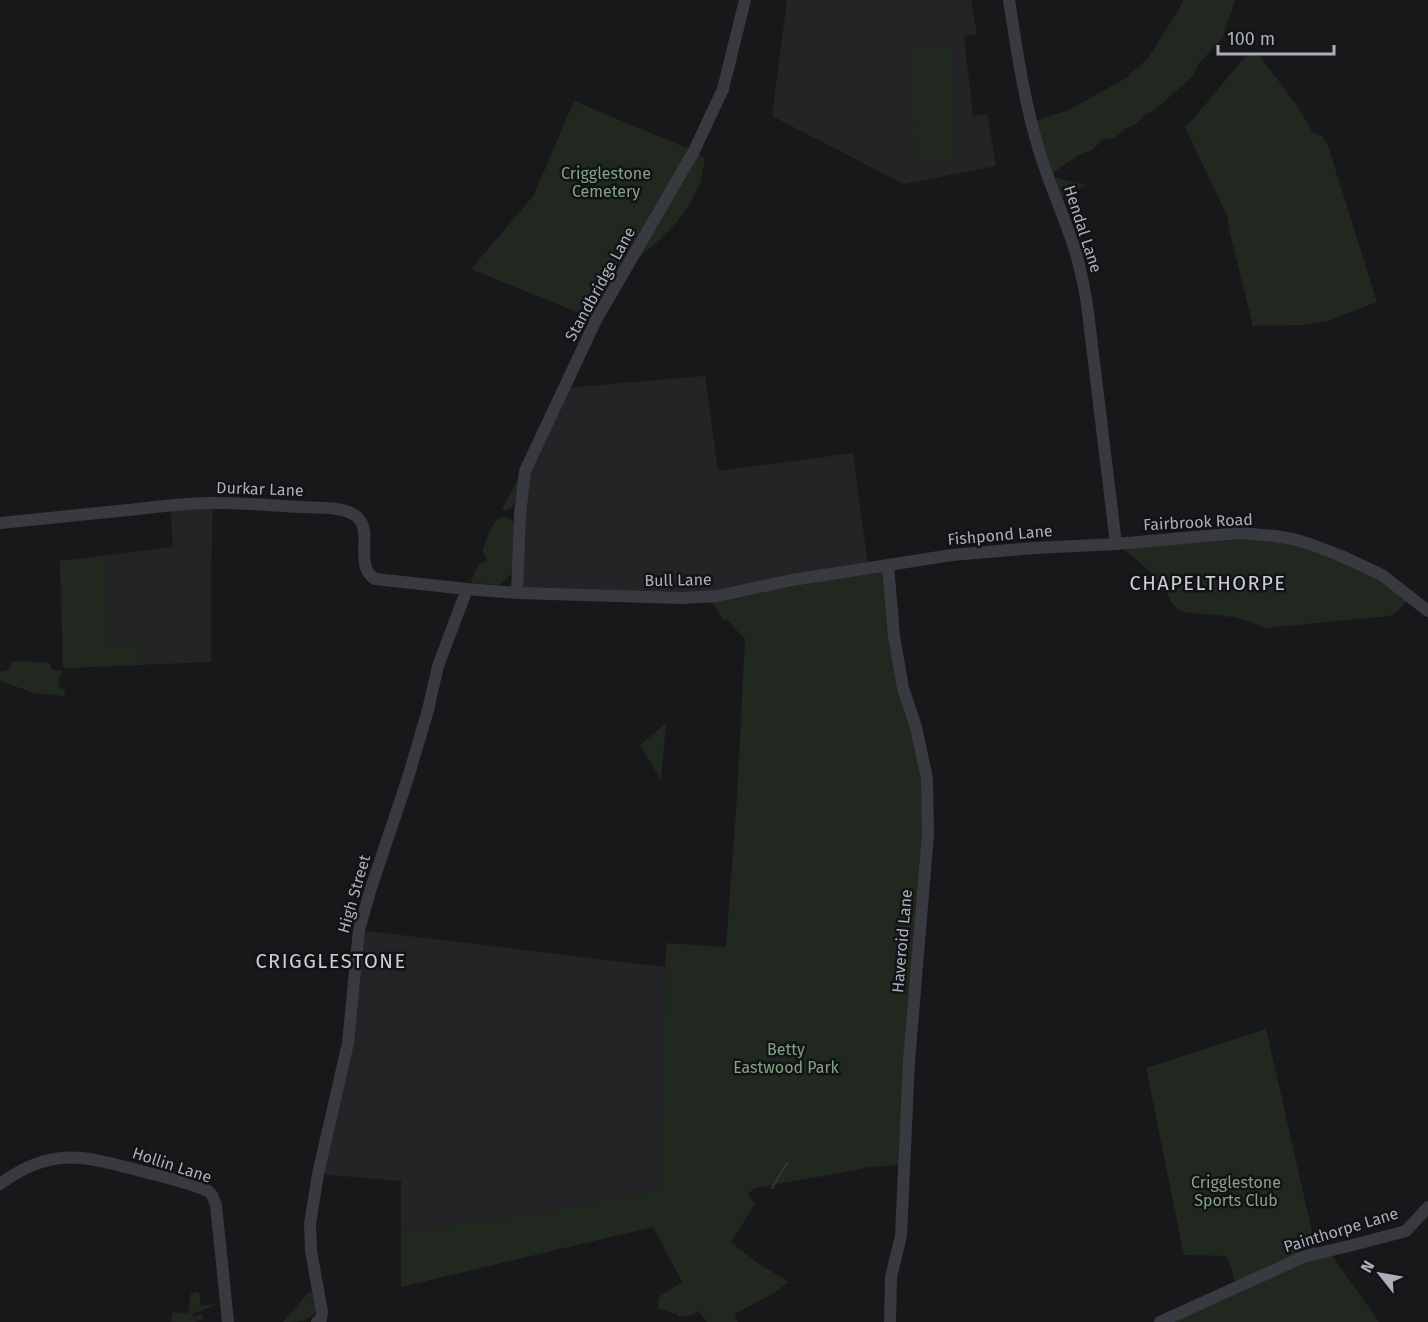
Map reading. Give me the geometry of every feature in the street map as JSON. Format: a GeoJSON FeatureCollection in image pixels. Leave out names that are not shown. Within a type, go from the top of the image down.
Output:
{"type":"FeatureCollection","features":[{"type":"Feature","properties":{"kind":"street","name":"Standbridge Lane"},"geometry":{"type":"LineString","coordinates":[[517,593],[520,515],[525,471],[596,320],[690,160],[718,102],[745,0]]}},
{"type":"Feature","properties":{"kind":"street","name":"Hendal Lane"},"geometry":{"type":"LineString","coordinates":[[1009,0],[1019,69],[1029,115],[1049,182],[1082,272],[1116,544]]}},
{"type":"Feature","properties":{"kind":"street","name":"Durkar Lane"},"geometry":{"type":"LineString","coordinates":[[0,523],[170,505],[213,503],[339,510],[354,514],[363,526],[365,563],[368,574],[372,577],[380,580],[467,589]]}},
{"type":"Feature","properties":{"kind":"street","name":"Fairbrook Road"},"geometry":{"type":"LineString","coordinates":[[1116,544],[1239,533],[1275,536],[1310,544],[1382,575],[1428,611]]}},
{"type":"Feature","properties":{"kind":"street","name":"Fishpond Lane"},"geometry":{"type":"LineString","coordinates":[[888,565],[952,555],[1116,544]]}},
{"type":"Feature","properties":{"kind":"street","name":"Bull Lane"},"geometry":{"type":"LineString","coordinates":[[467,589],[517,593],[682,598],[717,596],[792,580],[888,565]]}},
{"type":"Feature","properties":{"kind":"street","name":"Haveroid Lane"},"geometry":{"type":"LineString","coordinates":[[888,565],[894,636],[903,688],[916,727],[927,779],[928,824],[909,1061],[901,1236],[891,1277],[891,1322]]}},
{"type":"Feature","properties":{"kind":"street","name":"High Street"},"geometry":{"type":"LineString","coordinates":[[317,1322],[321,1319],[322,1312],[311,1251],[310,1224],[318,1174],[348,1043],[359,930],[416,751],[438,666],[467,589]]}},
{"type":"Feature","properties":{"kind":"street","name":"Hollin Lane"},"geometry":{"type":"LineString","coordinates":[[0,1184],[27,1167],[43,1161],[81,1157],[96,1159],[208,1191],[216,1205],[228,1322]]}},
{"type":"Feature","properties":{"kind":"street","name":"Painthorpe Lane"},"geometry":{"type":"LineString","coordinates":[[1160,1322],[1303,1257],[1406,1231],[1428,1207]]}},
{"type":"Feature","properties":{"kind":"shaded area"},"geometry":{"type":"Polygon","coordinates":[[[787,0],[971,0],[977,34],[964,36],[973,116],[987,114],[996,166],[904,184],[772,116],[787,0]]]}},
{"type":"Feature","properties":{"kind":"shaded area"},"geometry":{"type":"Polygon","coordinates":[[[705,376],[718,471],[853,453],[868,567],[717,596],[517,593],[525,471],[564,388],[705,376]]]}},
{"type":"Feature","properties":{"kind":"shaded area"},"geometry":{"type":"Polygon","coordinates":[[[213,503],[211,662],[63,668],[60,561],[173,547],[170,505],[213,503]]]}},
{"type":"Feature","properties":{"kind":"shaded area"},"geometry":{"type":"Polygon","coordinates":[[[359,930],[665,967],[662,1189],[536,1213],[401,1232],[401,1181],[318,1174],[338,1090],[359,930]]]}},
{"type":"Feature","properties":{"kind":"green space"},"geometry":{"type":"Polygon","coordinates":[[[1183,0],[1235,0],[1222,39],[1199,63],[1193,76],[1155,110],[1114,138],[1104,139],[1091,151],[1082,153],[1048,176],[1087,185],[1056,200],[1039,150],[1031,122],[1069,110],[1126,78],[1148,58],[1183,0]]]}},
{"type":"Feature","properties":{"kind":"green space"},"geometry":{"type":"Polygon","coordinates":[[[952,46],[954,159],[914,159],[911,47],[952,46]]]}},
{"type":"Feature","properties":{"kind":"green space"},"geometry":{"type":"Polygon","coordinates":[[[1256,51],[1296,104],[1313,133],[1322,136],[1327,143],[1377,302],[1328,321],[1302,325],[1253,326],[1227,216],[1185,127],[1242,60],[1256,51]]]}},
{"type":"Feature","properties":{"kind":"green space","name":"Crigglestone Cemetery"},"geometry":{"type":"Polygon","coordinates":[[[574,101],[694,151],[705,159],[700,184],[689,205],[677,222],[653,246],[626,268],[596,320],[471,269],[534,195],[574,101]]]}},
{"type":"Feature","properties":{"kind":"green space"},"geometry":{"type":"Polygon","coordinates":[[[517,481],[516,499],[505,511],[503,507],[517,481]]]}},
{"type":"Feature","properties":{"kind":"green space"},"geometry":{"type":"Polygon","coordinates":[[[502,517],[507,517],[514,523],[512,573],[500,585],[471,583],[477,567],[487,558],[483,549],[490,531],[502,517]]]}},
{"type":"Feature","properties":{"kind":"green space"},"geometry":{"type":"Polygon","coordinates":[[[1220,534],[1324,549],[1410,597],[1398,611],[1390,616],[1264,628],[1235,618],[1182,612],[1170,600],[1152,574],[1116,544],[1220,534]]]}},
{"type":"Feature","properties":{"kind":"green space"},"geometry":{"type":"Polygon","coordinates":[[[104,556],[110,647],[136,643],[136,632],[140,633],[142,665],[63,668],[60,561],[104,556]]]}},
{"type":"Feature","properties":{"kind":"green space","name":"Betty Eastwood Park"},"geometry":{"type":"Polygon","coordinates":[[[888,565],[894,636],[927,779],[904,1165],[868,1167],[755,1188],[747,1194],[755,1204],[731,1242],[756,1262],[789,1282],[771,1295],[734,1314],[738,1322],[707,1322],[698,1311],[692,1315],[679,1317],[676,1313],[657,1308],[660,1296],[682,1282],[653,1227],[401,1287],[401,1232],[536,1213],[661,1189],[667,943],[726,947],[745,639],[727,620],[724,621],[708,596],[888,565]]]}},
{"type":"Feature","properties":{"kind":"green space"},"geometry":{"type":"Polygon","coordinates":[[[11,662],[50,663],[52,670],[62,671],[59,676],[59,686],[65,690],[64,696],[34,693],[0,681],[0,672],[9,670],[11,662]]]}},
{"type":"Feature","properties":{"kind":"green space"},"geometry":{"type":"Polygon","coordinates":[[[666,723],[661,780],[640,745],[666,723]]]}},
{"type":"Feature","properties":{"kind":"green space","name":"Crigglestone Sports Club"},"geometry":{"type":"Polygon","coordinates":[[[1266,1029],[1317,1253],[1329,1251],[1379,1322],[1171,1322],[1237,1286],[1227,1256],[1184,1255],[1146,1068],[1266,1029]]]}},
{"type":"Feature","properties":{"kind":"green space"},"geometry":{"type":"Polygon","coordinates":[[[199,1292],[201,1306],[215,1304],[192,1314],[194,1317],[202,1314],[204,1319],[194,1322],[171,1322],[173,1312],[188,1313],[191,1293],[199,1292]]]}},
{"type":"Feature","properties":{"kind":"green space"},"geometry":{"type":"Polygon","coordinates":[[[313,1292],[316,1311],[313,1315],[302,1321],[283,1322],[308,1293],[313,1292]]]}},
{"type":"Feature","properties":{"kind":"waterway"},"geometry":{"type":"LineString","coordinates":[[772,1188],[787,1163]]}},
{"type":"Feature","properties":{"kind":"district","name":"CHAPELTHORPE"},"geometry":{"type":"Point","coordinates":[1208,583]}},
{"type":"Feature","properties":{"kind":"district","name":"CRIGGLESTONE"},"geometry":{"type":"Point","coordinates":[331,961]}}]}
